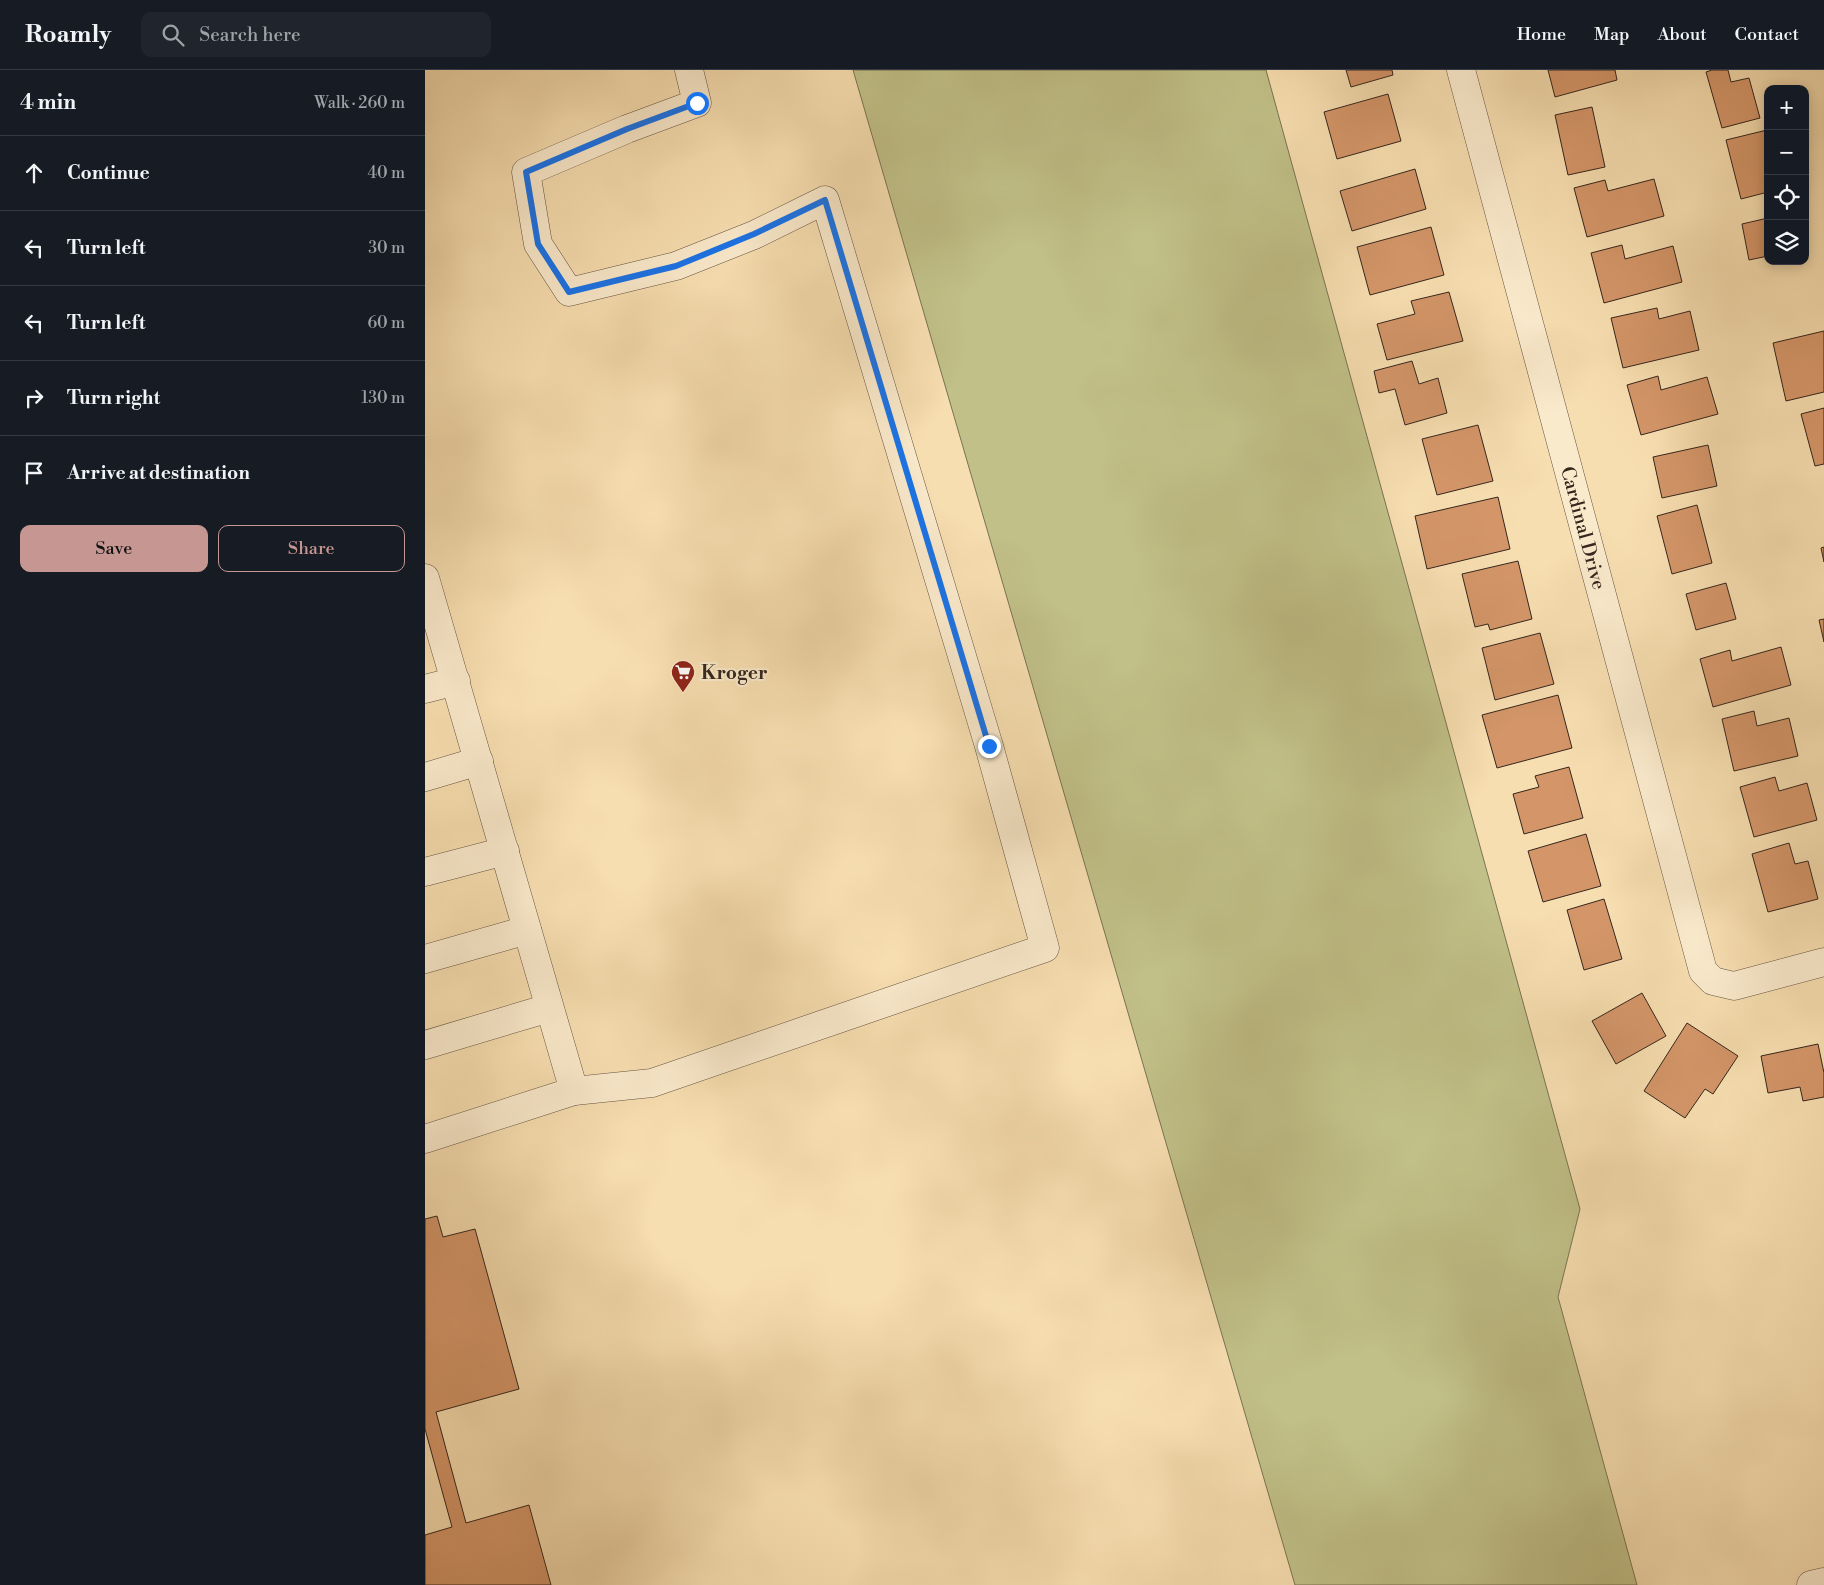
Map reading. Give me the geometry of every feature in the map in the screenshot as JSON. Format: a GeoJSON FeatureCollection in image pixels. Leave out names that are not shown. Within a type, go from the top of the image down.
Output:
{"type":"FeatureCollection","features":[{"type":"Feature","properties":{"kind":"street"},"geometry":{"type":"LineString","coordinates":[[425,1140],[574,1091],[652,1083],[1045,948],[989,746],[825,200],[754,234],[676,266],[569,292],[538,244],[526,172],[627,129],[697,103],[689,70]]}},
{"type":"Feature","properties":{"kind":"street","name":"Cardinal Drive"},"geometry":{"type":"LineString","coordinates":[[1461,70],[1703,971],[1713,981],[1735,986],[1824,962]]}},
{"type":"Feature","properties":{"kind":"street"},"geometry":{"type":"LineString","coordinates":[[426,585],[456,681],[574,1091]]}},
{"type":"Feature","properties":{"kind":"street"},"geometry":{"type":"LineString","coordinates":[[425,690],[456,681]]}},
{"type":"Feature","properties":{"kind":"street"},"geometry":{"type":"LineString","coordinates":[[425,777],[479,761]]}},
{"type":"Feature","properties":{"kind":"street"},"geometry":{"type":"LineString","coordinates":[[425,872],[505,851]]}},
{"type":"Feature","properties":{"kind":"street"},"geometry":{"type":"LineString","coordinates":[[425,959],[527,930]]}},
{"type":"Feature","properties":{"kind":"street"},"geometry":{"type":"LineString","coordinates":[[425,1045],[549,1008]]}},
{"type":"Feature","properties":{"kind":"street"},"geometry":{"type":"LineString","coordinates":[[1811,1585],[1824,1582]]}},
{"type":"Feature","properties":{"kind":"shaded area"},"geometry":{"type":"Polygon","coordinates":[[[853,70],[1266,70],[1580,1209],[1558,1297],[1637,1585],[1295,1585],[853,70]]]}},
{"type":"Feature","properties":{"kind":"building"},"geometry":{"type":"Polygon","coordinates":[[[1346,70],[1392,70],[1393,75],[1351,87],[1346,70]]]}},
{"type":"Feature","properties":{"kind":"building"},"geometry":{"type":"Polygon","coordinates":[[[1548,70],[1615,70],[1617,80],[1555,97],[1548,70]]]}},
{"type":"Feature","properties":{"kind":"building"},"geometry":{"type":"Polygon","coordinates":[[[1728,70],[1731,82],[1749,78],[1760,118],[1722,128],[1706,72],[1728,70]]]}},
{"type":"Feature","properties":{"kind":"building"},"geometry":{"type":"Polygon","coordinates":[[[1388,94],[1401,141],[1337,159],[1324,112],[1388,94]]]}},
{"type":"Feature","properties":{"kind":"building"},"geometry":{"type":"Polygon","coordinates":[[[1592,107],[1605,167],[1568,175],[1555,115],[1592,107]]]}},
{"type":"Feature","properties":{"kind":"building"},"geometry":{"type":"Polygon","coordinates":[[[1764,131],[1764,193],[1741,199],[1726,140],[1764,131]]]}},
{"type":"Feature","properties":{"kind":"building"},"geometry":{"type":"Polygon","coordinates":[[[1415,169],[1426,209],[1352,231],[1340,191],[1415,169]]]}},
{"type":"Feature","properties":{"kind":"building"},"geometry":{"type":"Polygon","coordinates":[[[1654,179],[1664,216],[1587,237],[1574,188],[1605,180],[1608,191],[1654,179]]]}},
{"type":"Feature","properties":{"kind":"building"},"geometry":{"type":"Polygon","coordinates":[[[1764,219],[1764,257],[1749,260],[1742,224],[1764,219]]]}},
{"type":"Feature","properties":{"kind":"building"},"geometry":{"type":"Polygon","coordinates":[[[1431,227],[1444,275],[1370,295],[1357,247],[1431,227]]]}},
{"type":"Feature","properties":{"kind":"building"},"geometry":{"type":"Polygon","coordinates":[[[1622,245],[1625,259],[1673,246],[1682,282],[1604,303],[1591,253],[1622,245]]]}},
{"type":"Feature","properties":{"kind":"building"},"geometry":{"type":"Polygon","coordinates":[[[1449,292],[1463,341],[1387,360],[1377,324],[1415,314],[1411,301],[1449,292]]]}},
{"type":"Feature","properties":{"kind":"building"},"geometry":{"type":"Polygon","coordinates":[[[1657,308],[1659,319],[1690,311],[1699,350],[1623,368],[1611,318],[1657,308]]]}},
{"type":"Feature","properties":{"kind":"building"},"geometry":{"type":"Polygon","coordinates":[[[1824,331],[1824,392],[1786,401],[1773,343],[1824,331]]]}},
{"type":"Feature","properties":{"kind":"building"},"geometry":{"type":"Polygon","coordinates":[[[1412,361],[1419,384],[1438,378],[1447,413],[1405,425],[1395,389],[1379,393],[1374,371],[1412,361]]]}},
{"type":"Feature","properties":{"kind":"building"},"geometry":{"type":"Polygon","coordinates":[[[1658,376],[1661,390],[1707,377],[1718,414],[1641,435],[1627,385],[1658,376]]]}},
{"type":"Feature","properties":{"kind":"building"},"geometry":{"type":"Polygon","coordinates":[[[1824,408],[1824,464],[1815,466],[1801,414],[1824,408]]]}},
{"type":"Feature","properties":{"kind":"building"},"geometry":{"type":"Polygon","coordinates":[[[1478,425],[1493,481],[1437,495],[1422,439],[1478,425]]]}},
{"type":"Feature","properties":{"kind":"building"},"geometry":{"type":"Polygon","coordinates":[[[1708,445],[1717,486],[1662,498],[1653,457],[1708,445]]]}},
{"type":"Feature","properties":{"kind":"building"},"geometry":{"type":"Polygon","coordinates":[[[1498,497],[1510,549],[1427,569],[1415,516],[1498,497]]]}},
{"type":"Feature","properties":{"kind":"building"},"geometry":{"type":"Polygon","coordinates":[[[1697,505],[1712,563],[1672,574],[1657,516],[1697,505]]]}},
{"type":"Feature","properties":{"kind":"building"},"geometry":{"type":"Polygon","coordinates":[[[1824,547],[1824,562],[1821,548],[1824,547]]]}},
{"type":"Feature","properties":{"kind":"building"},"geometry":{"type":"Polygon","coordinates":[[[1518,561],[1532,619],[1490,630],[1488,624],[1475,627],[1462,574],[1518,561]]]}},
{"type":"Feature","properties":{"kind":"building"},"geometry":{"type":"Polygon","coordinates":[[[1726,583],[1736,619],[1696,630],[1686,594],[1726,583]]]}},
{"type":"Feature","properties":{"kind":"building"},"geometry":{"type":"Polygon","coordinates":[[[1824,619],[1824,642],[1819,620],[1824,619]]]}},
{"type":"Feature","properties":{"kind":"building"},"geometry":{"type":"Polygon","coordinates":[[[1540,633],[1554,684],[1495,700],[1482,648],[1540,633]]]}},
{"type":"Feature","properties":{"kind":"building"},"geometry":{"type":"Polygon","coordinates":[[[1781,647],[1791,685],[1713,707],[1700,659],[1730,650],[1732,661],[1781,647]]]}},
{"type":"Feature","properties":{"kind":"building"},"geometry":{"type":"Polygon","coordinates":[[[1558,695],[1572,748],[1497,768],[1482,715],[1558,695]]]}},
{"type":"Feature","properties":{"kind":"building"},"geometry":{"type":"Polygon","coordinates":[[[1754,711],[1757,726],[1789,718],[1798,756],[1734,771],[1722,719],[1754,711]]]}},
{"type":"Feature","properties":{"kind":"building"},"geometry":{"type":"Polygon","coordinates":[[[1569,767],[1583,818],[1524,834],[1513,794],[1539,787],[1535,776],[1569,767]]]}},
{"type":"Feature","properties":{"kind":"building"},"geometry":{"type":"Polygon","coordinates":[[[1775,777],[1779,791],[1807,783],[1817,820],[1754,837],[1740,787],[1775,777]]]}},
{"type":"Feature","properties":{"kind":"building"},"geometry":{"type":"Polygon","coordinates":[[[1586,834],[1601,886],[1543,902],[1528,851],[1586,834]]]}},
{"type":"Feature","properties":{"kind":"building"},"geometry":{"type":"Polygon","coordinates":[[[1789,843],[1795,864],[1808,861],[1818,899],[1768,912],[1752,854],[1789,843]]]}},
{"type":"Feature","properties":{"kind":"building"},"geometry":{"type":"Polygon","coordinates":[[[1604,899],[1622,959],[1584,970],[1567,910],[1604,899]]]}},
{"type":"Feature","properties":{"kind":"building"},"geometry":{"type":"Polygon","coordinates":[[[1642,993],[1666,1036],[1616,1064],[1592,1021],[1642,993]]]}},
{"type":"Feature","properties":{"kind":"building"},"geometry":{"type":"Polygon","coordinates":[[[1687,1023],[1738,1056],[1713,1094],[1705,1089],[1685,1118],[1644,1091],[1687,1023]]]}},
{"type":"Feature","properties":{"kind":"building"},"geometry":{"type":"Polygon","coordinates":[[[1818,1044],[1824,1073],[1824,1097],[1803,1101],[1800,1087],[1768,1093],[1761,1056],[1818,1044]]]}},
{"type":"Feature","properties":{"kind":"building"},"geometry":{"type":"Polygon","coordinates":[[[437,1216],[443,1237],[475,1229],[519,1389],[436,1412],[466,1523],[529,1505],[551,1585],[425,1585],[425,1535],[452,1527],[425,1429],[425,1219],[437,1216]]]}},
{"type":"Feature","properties":{"kind":"place","name":"Kroger"},"geometry":{"type":"Point","coordinates":[683,693]}},
{"type":"Feature","properties":{"kind":"route"},"geometry":{"type":"LineString","coordinates":[[697,103],[627,129],[526,172],[538,244],[569,292],[676,266],[754,234],[825,200],[989,746]]}}]}
